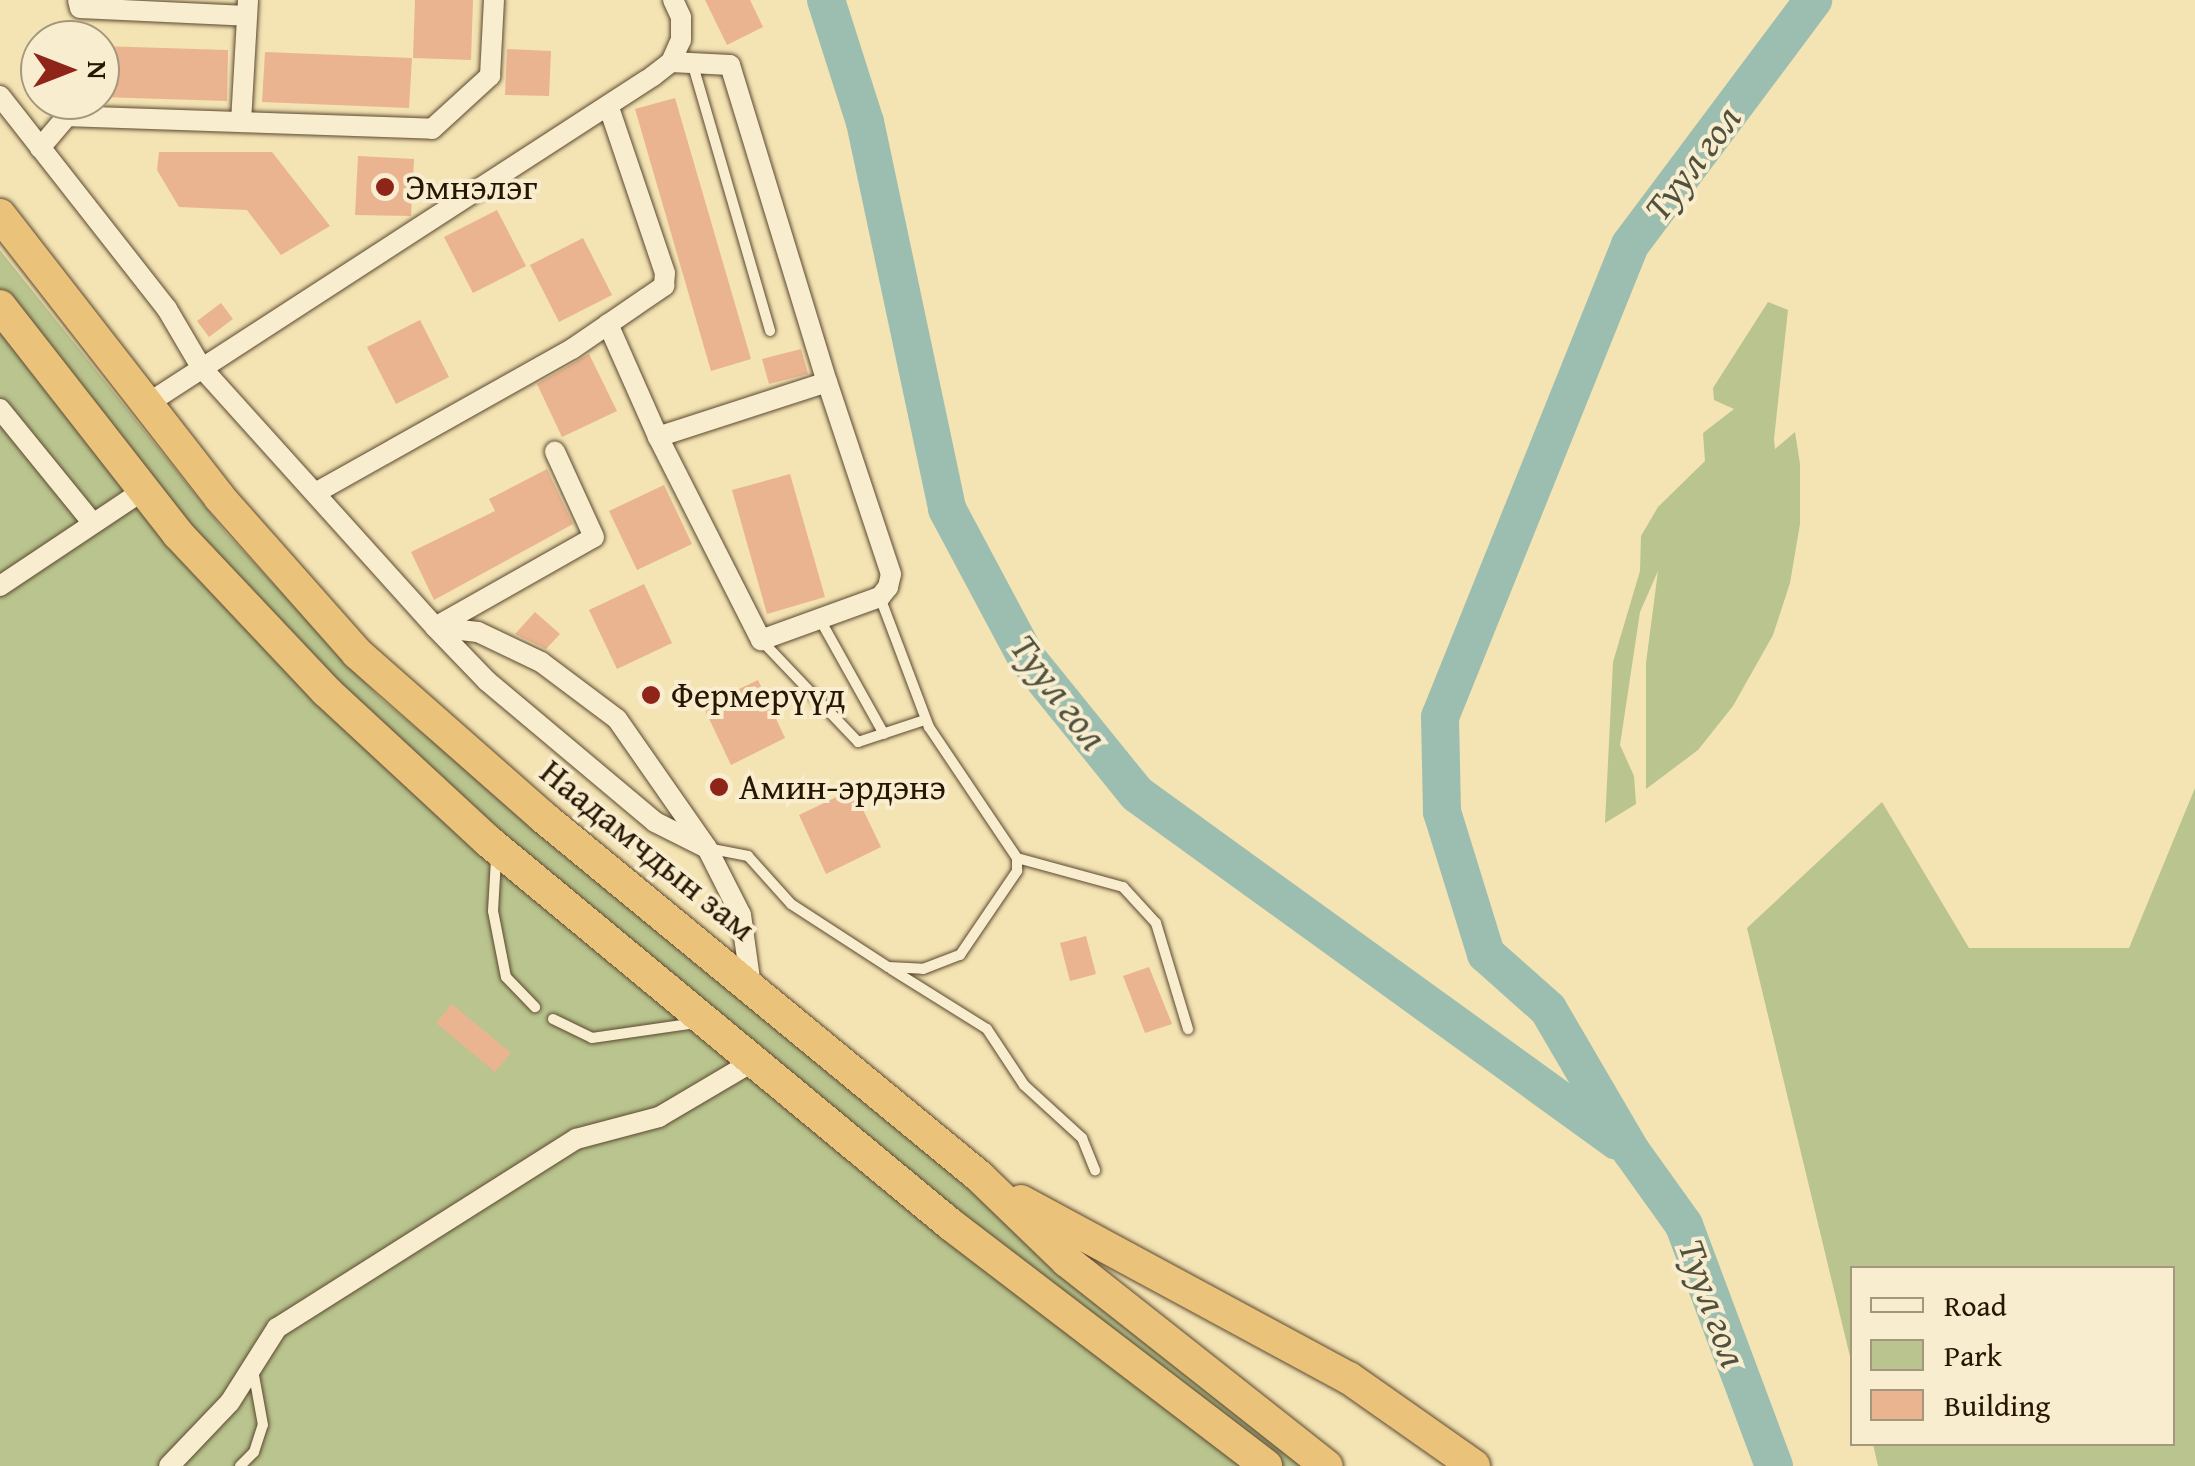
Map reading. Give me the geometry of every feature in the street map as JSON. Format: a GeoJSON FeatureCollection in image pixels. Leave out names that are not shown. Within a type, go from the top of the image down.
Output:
{"type":"FeatureCollection","features":[{"type":"Feature","properties":{"kind":"highway","name":"Наадамчдын зам"},"geometry":{"type":"LineString","coordinates":[[0,214],[147,404],[357,653],[543,817],[980,1178],[1175,1350],[1327,1466]]}},
{"type":"Feature","properties":{"kind":"highway"},"geometry":{"type":"LineString","coordinates":[[0,306],[144,490],[326,691],[496,848],[752,1062],[1266,1466]]}},
{"type":"Feature","properties":{"kind":"highway"},"geometry":{"type":"LineString","coordinates":[[980,1178],[1196,1300],[1349,1378],[1474,1466]]}},
{"type":"Feature","properties":{"kind":"highway"},"geometry":{"type":"LineString","coordinates":[[1175,1350],[1308,1466]]}},
{"type":"Feature","properties":{"kind":"street"},"geometry":{"type":"LineString","coordinates":[[78,0],[80,8],[247,8],[241,122]]}},
{"type":"Feature","properties":{"kind":"street"},"geometry":{"type":"LineString","coordinates":[[40,148],[67,116],[432,130],[490,76],[494,0]]}},
{"type":"Feature","properties":{"kind":"street"},"geometry":{"type":"LineString","coordinates":[[673,0],[681,28],[681,61]]}},
{"type":"Feature","properties":{"kind":"street"},"geometry":{"type":"LineString","coordinates":[[147,404],[681,61],[718,60],[730,65],[738,82],[828,382],[891,574],[880,598],[817,615],[761,640],[658,437],[608,324]]}},
{"type":"Feature","properties":{"kind":"street"},"geometry":{"type":"LineString","coordinates":[[0,96],[167,309],[201,366],[435,627],[487,680],[655,822],[708,848]]}},
{"type":"Feature","properties":{"kind":"street"},"geometry":{"type":"LineString","coordinates":[[316,492],[608,324],[664,286],[666,273],[608,105]]}},
{"type":"Feature","properties":{"kind":"street"},"geometry":{"type":"LineString","coordinates":[[658,437],[828,382]]}},
{"type":"Feature","properties":{"kind":"street"},"geometry":{"type":"LineString","coordinates":[[0,409],[91,521]]}},
{"type":"Feature","properties":{"kind":"street"},"geometry":{"type":"LineString","coordinates":[[435,627],[594,536],[555,452]]}},
{"type":"Feature","properties":{"kind":"street"},"geometry":{"type":"LineString","coordinates":[[0,586],[91,521],[144,490]]}},
{"type":"Feature","properties":{"kind":"street"},"geometry":{"type":"LineString","coordinates":[[435,627],[478,632],[541,662],[618,720],[708,848],[742,915],[751,986]]}},
{"type":"Feature","properties":{"kind":"street"},"geometry":{"type":"LineString","coordinates":[[169,1466],[230,1402],[277,1328],[576,1139],[659,1117],[752,1062]]}},
{"type":"Feature","properties":{"kind":"lane"},"geometry":{"type":"LineString","coordinates":[[681,61],[770,331]]}},
{"type":"Feature","properties":{"kind":"lane"},"geometry":{"type":"LineString","coordinates":[[880,598],[925,720],[1017,858],[1017,871],[960,955],[922,968],[888,967]]}},
{"type":"Feature","properties":{"kind":"lane"},"geometry":{"type":"LineString","coordinates":[[817,615],[884,734]]}},
{"type":"Feature","properties":{"kind":"lane"},"geometry":{"type":"LineString","coordinates":[[761,640],[850,737],[867,741],[925,720]]}},
{"type":"Feature","properties":{"kind":"lane"},"geometry":{"type":"LineString","coordinates":[[496,848],[494,911],[506,977],[536,1006]]}},
{"type":"Feature","properties":{"kind":"lane"},"geometry":{"type":"LineString","coordinates":[[708,848],[748,856],[791,904],[987,1029],[1024,1085],[1082,1138],[1095,1171]]}},
{"type":"Feature","properties":{"kind":"lane"},"geometry":{"type":"LineString","coordinates":[[1017,858],[1123,887],[1156,923],[1188,1028]]}},
{"type":"Feature","properties":{"kind":"lane"},"geometry":{"type":"LineString","coordinates":[[552,1019],[592,1038],[703,1021]]}},
{"type":"Feature","properties":{"kind":"lane"},"geometry":{"type":"LineString","coordinates":[[240,1466],[254,1452],[263,1425],[263,1400],[252,1368]]}},
{"type":"Feature","properties":{"kind":"green space"},"geometry":{"type":"Polygon","coordinates":[[[0,250],[227,534],[381,699],[1317,1466],[0,1466],[0,250]]]}},
{"type":"Feature","properties":{"kind":"green space"},"geometry":{"type":"Polygon","coordinates":[[[1768,302],[1788,310],[1774,439],[1775,449],[1795,432],[1800,464],[1800,524],[1790,583],[1773,635],[1733,706],[1698,750],[1646,789],[1646,663],[1658,571],[1640,612],[1620,745],[1634,776],[1636,804],[1605,823],[1613,662],[1640,571],[1641,536],[1658,507],[1705,461],[1703,433],[1734,409],[1714,400],[1713,388],[1768,302]]]}},
{"type":"Feature","properties":{"kind":"green space"},"geometry":{"type":"Polygon","coordinates":[[[2195,788],[2195,1466],[1878,1466],[1873,1446],[2175,1446],[2175,1266],[1850,1266],[1850,1357],[1747,928],[1882,802],[1969,948],[2129,948],[2195,788]]]}},
{"type":"Feature","properties":{"kind":"building"},"geometry":{"type":"Polygon","coordinates":[[[415,0],[473,0],[471,60],[413,58],[415,0]]]}},
{"type":"Feature","properties":{"kind":"building"},"geometry":{"type":"Polygon","coordinates":[[[705,0],[750,0],[763,27],[727,45],[705,0]]]}},
{"type":"Feature","properties":{"kind":"building"},"geometry":{"type":"Polygon","coordinates":[[[120,47],[228,50],[227,101],[120,98],[120,47]]]}},
{"type":"Feature","properties":{"kind":"building","name":"Эмнэлэг"},"geometry":{"type":"Polygon","coordinates":[[[507,49],[551,51],[549,96],[505,95],[507,49]]]}},
{"type":"Feature","properties":{"kind":"building"},"geometry":{"type":"Polygon","coordinates":[[[265,52],[412,58],[409,108],[262,102],[265,52]]]}},
{"type":"Feature","properties":{"kind":"building"},"geometry":{"type":"Polygon","coordinates":[[[675,98],[751,359],[711,371],[635,109],[675,98]]]}},
{"type":"Feature","properties":{"kind":"building"},"geometry":{"type":"Polygon","coordinates":[[[159,152],[272,152],[330,226],[281,255],[247,210],[179,207],[157,170],[159,152]]]}},
{"type":"Feature","properties":{"kind":"building","name":"Эмнэлэг"},"geometry":{"type":"Polygon","coordinates":[[[358,156],[414,159],[411,216],[355,215],[358,156]]]}},
{"type":"Feature","properties":{"kind":"building"},"geometry":{"type":"Polygon","coordinates":[[[497,210],[526,266],[473,293],[444,237],[497,210]]]}},
{"type":"Feature","properties":{"kind":"building"},"geometry":{"type":"Polygon","coordinates":[[[583,238],[612,295],[559,322],[530,265],[583,238]]]}},
{"type":"Feature","properties":{"kind":"building"},"geometry":{"type":"Polygon","coordinates":[[[221,303],[233,319],[209,337],[197,321],[221,303]]]}},
{"type":"Feature","properties":{"kind":"building"},"geometry":{"type":"Polygon","coordinates":[[[420,320],[449,377],[396,404],[367,347],[420,320]]]}},
{"type":"Feature","properties":{"kind":"building"},"geometry":{"type":"Polygon","coordinates":[[[801,349],[808,374],[769,384],[762,359],[801,349]]]}},
{"type":"Feature","properties":{"kind":"building"},"geometry":{"type":"Polygon","coordinates":[[[589,354],[617,411],[562,437],[537,384],[589,354]]]}},
{"type":"Feature","properties":{"kind":"building"},"geometry":{"type":"Polygon","coordinates":[[[547,469],[573,524],[434,600],[411,552],[495,511],[489,499],[547,469]]]}},
{"type":"Feature","properties":{"kind":"building"},"geometry":{"type":"Polygon","coordinates":[[[790,474],[825,597],[767,614],[732,490],[790,474]]]}},
{"type":"Feature","properties":{"kind":"building"},"geometry":{"type":"Polygon","coordinates":[[[664,485],[692,544],[637,570],[609,511],[664,485]]]}},
{"type":"Feature","properties":{"kind":"building"},"geometry":{"type":"Polygon","coordinates":[[[644,584],[672,643],[617,669],[589,610],[644,584]]]}},
{"type":"Feature","properties":{"kind":"building"},"geometry":{"type":"Polygon","coordinates":[[[535,612],[560,634],[546,649],[515,634],[535,612]]]}},
{"type":"Feature","properties":{"kind":"building"},"geometry":{"type":"Polygon","coordinates":[[[758,680],[785,738],[731,765],[703,706],[758,680]]]}},
{"type":"Feature","properties":{"kind":"building"},"geometry":{"type":"Polygon","coordinates":[[[853,789],[881,847],[826,874],[799,815],[853,789]]]}},
{"type":"Feature","properties":{"kind":"building"},"geometry":{"type":"Polygon","coordinates":[[[1086,936],[1096,974],[1070,981],[1060,943],[1086,936]]]}},
{"type":"Feature","properties":{"kind":"building"},"geometry":{"type":"Polygon","coordinates":[[[1149,967],[1172,1024],[1145,1033],[1123,976],[1149,967]]]}},
{"type":"Feature","properties":{"kind":"building"},"geometry":{"type":"Polygon","coordinates":[[[452,1004],[511,1053],[495,1072],[436,1023],[452,1004]]]}},
{"type":"Feature","properties":{"kind":"waterway","name":"Туул гол"},"geometry":{"type":"LineString","coordinates":[[826,0],[865,122],[947,509],[1026,657],[1137,794],[1617,1141]]}},
{"type":"Feature","properties":{"kind":"waterway","name":"Туул гол"},"geometry":{"type":"LineString","coordinates":[[1774,1466],[1684,1225],[1631,1151],[1548,1009],[1486,954],[1442,812],[1440,717],[1630,245],[1813,0]]}},
{"type":"Feature","properties":{"kind":"place","name":"Эмнэлэг"},"geometry":{"type":"Point","coordinates":[385,187]}},
{"type":"Feature","properties":{"kind":"place","name":"Фермерүүд"},"geometry":{"type":"Point","coordinates":[651,695]}},
{"type":"Feature","properties":{"kind":"place","name":"Амин-эрдэнэ"},"geometry":{"type":"Point","coordinates":[719,787]}}]}
